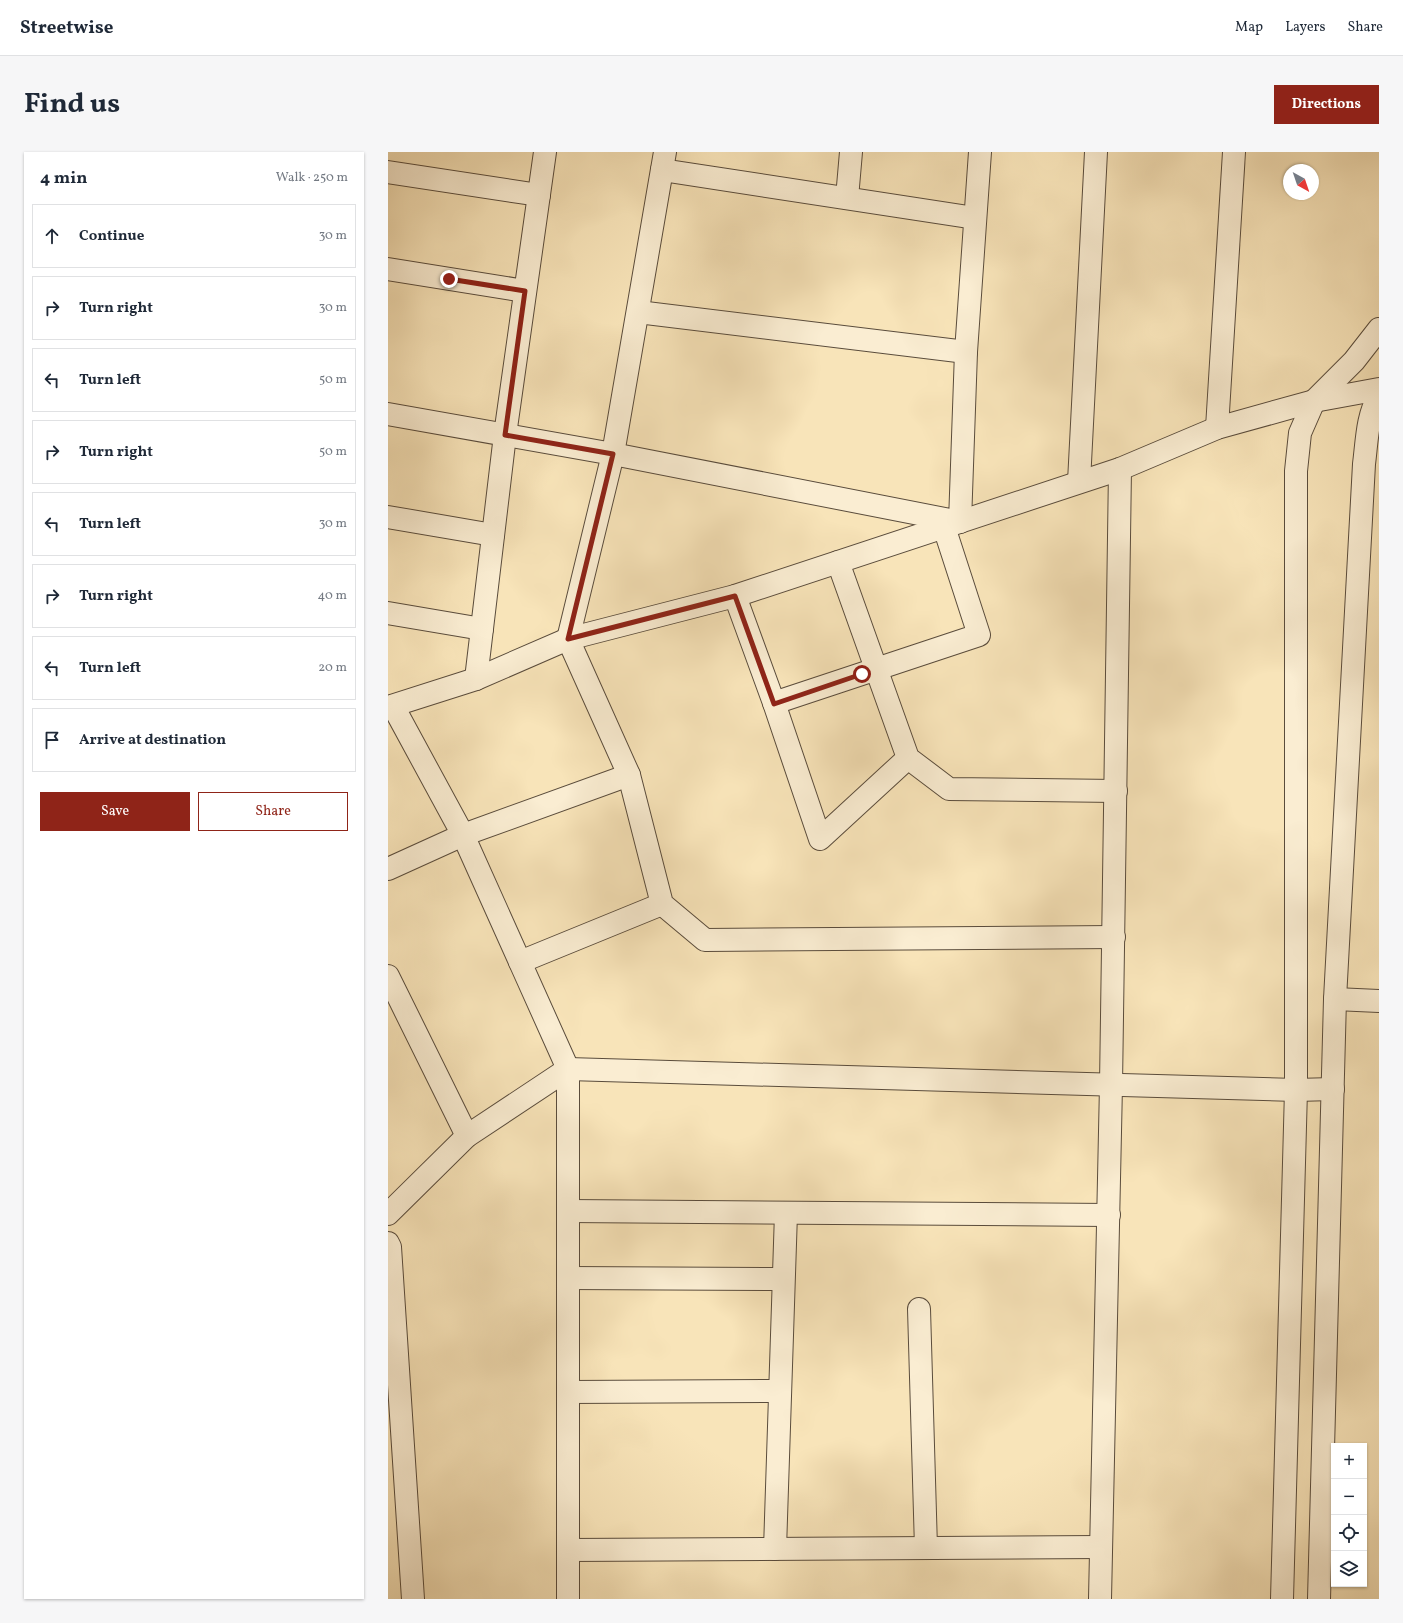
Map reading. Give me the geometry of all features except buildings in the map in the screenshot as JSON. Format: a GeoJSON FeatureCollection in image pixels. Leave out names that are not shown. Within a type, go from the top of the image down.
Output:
{"type":"FeatureCollection","features":[{"type":"Feature","properties":{"kind":"street"},"geometry":{"type":"LineString","coordinates":[[476,679],[505,435],[545,152]]}},
{"type":"Feature","properties":{"kind":"street"},"geometry":{"type":"LineString","coordinates":[[847,198],[851,152]]}},
{"type":"Feature","properties":{"kind":"street"},"geometry":{"type":"LineString","coordinates":[[774,704],[980,635],[952,525],[980,152]]}},
{"type":"Feature","properties":{"kind":"street"},"geometry":{"type":"LineString","coordinates":[[1079,482],[1096,152]]}},
{"type":"Feature","properties":{"kind":"street"},"geometry":{"type":"LineString","coordinates":[[1217,428],[1234,152]]}},
{"type":"Feature","properties":{"kind":"street"},"geometry":{"type":"LineString","coordinates":[[975,218],[847,198],[663,161],[613,454],[568,639],[629,775],[662,904],[705,940],[1114,937]]}},
{"type":"Feature","properties":{"kind":"street"},"geometry":{"type":"LineString","coordinates":[[388,172],[539,195]]}},
{"type":"Feature","properties":{"kind":"street"},"geometry":{"type":"LineString","coordinates":[[388,269],[525,291]]}},
{"type":"Feature","properties":{"kind":"street"},"geometry":{"type":"LineString","coordinates":[[638,312],[966,352]]}},
{"type":"Feature","properties":{"kind":"street"},"geometry":{"type":"LineString","coordinates":[[1282,1599],[1296,1090],[1296,471],[1300,433],[1314,401],[1354,361],[1379,329]]}},
{"type":"Feature","properties":{"kind":"street"},"geometry":{"type":"LineString","coordinates":[[568,1599],[568,1069],[463,835],[390,707],[476,679],[568,639],[735,596],[1120,469],[1217,428],[1314,401],[1379,389]]}},
{"type":"Feature","properties":{"kind":"street"},"geometry":{"type":"LineString","coordinates":[[1319,1599],[1335,999],[1364,464],[1370,423],[1375,403],[1379,396]]}},
{"type":"Feature","properties":{"kind":"street"},"geometry":{"type":"LineString","coordinates":[[388,414],[613,454],[952,525]]}},
{"type":"Feature","properties":{"kind":"street"},"geometry":{"type":"LineString","coordinates":[[1100,1599],[1114,937],[1120,469]]}},
{"type":"Feature","properties":{"kind":"street"},"geometry":{"type":"LineString","coordinates":[[388,517],[493,535]]}},
{"type":"Feature","properties":{"kind":"street"},"geometry":{"type":"LineString","coordinates":[[838,562],[908,758],[949,789],[1116,791]]}},
{"type":"Feature","properties":{"kind":"street"},"geometry":{"type":"LineString","coordinates":[[735,596],[820,839],[908,758]]}},
{"type":"Feature","properties":{"kind":"street"},"geometry":{"type":"LineString","coordinates":[[388,613],[482,629]]}},
{"type":"Feature","properties":{"kind":"street"},"geometry":{"type":"LineString","coordinates":[[388,869],[463,835],[629,775]]}},
{"type":"Feature","properties":{"kind":"street"},"geometry":{"type":"LineString","coordinates":[[520,962],[662,904]]}},
{"type":"Feature","properties":{"kind":"street"},"geometry":{"type":"LineString","coordinates":[[388,976],[394,1004],[468,1136]]}},
{"type":"Feature","properties":{"kind":"street"},"geometry":{"type":"LineString","coordinates":[[1335,999],[1379,1001]]}},
{"type":"Feature","properties":{"kind":"street"},"geometry":{"type":"LineString","coordinates":[[388,1214],[468,1136],[568,1069],[1296,1090],[1333,1089]]}},
{"type":"Feature","properties":{"kind":"street"},"geometry":{"type":"LineString","coordinates":[[568,1211],[1108,1215]]}},
{"type":"Feature","properties":{"kind":"street"},"geometry":{"type":"LineString","coordinates":[[775,1549],[786,1213]]}},
{"type":"Feature","properties":{"kind":"street"},"geometry":{"type":"LineString","coordinates":[[388,1244],[390,1247],[413,1599]]}},
{"type":"Feature","properties":{"kind":"street"},"geometry":{"type":"LineString","coordinates":[[568,1278],[783,1279]]}},
{"type":"Feature","properties":{"kind":"street"},"geometry":{"type":"LineString","coordinates":[[919,1309],[926,1548]]}},
{"type":"Feature","properties":{"kind":"street"},"geometry":{"type":"LineString","coordinates":[[568,1392],[780,1391]]}},
{"type":"Feature","properties":{"kind":"street"},"geometry":{"type":"LineString","coordinates":[[568,1550],[1101,1547]]}},
{"type":"Feature","properties":{"kind":"route"},"geometry":{"type":"LineString","coordinates":[[449,279],[525,291],[505,435],[613,454],[568,639],[735,596],[774,704],[862,674]]}}]}
